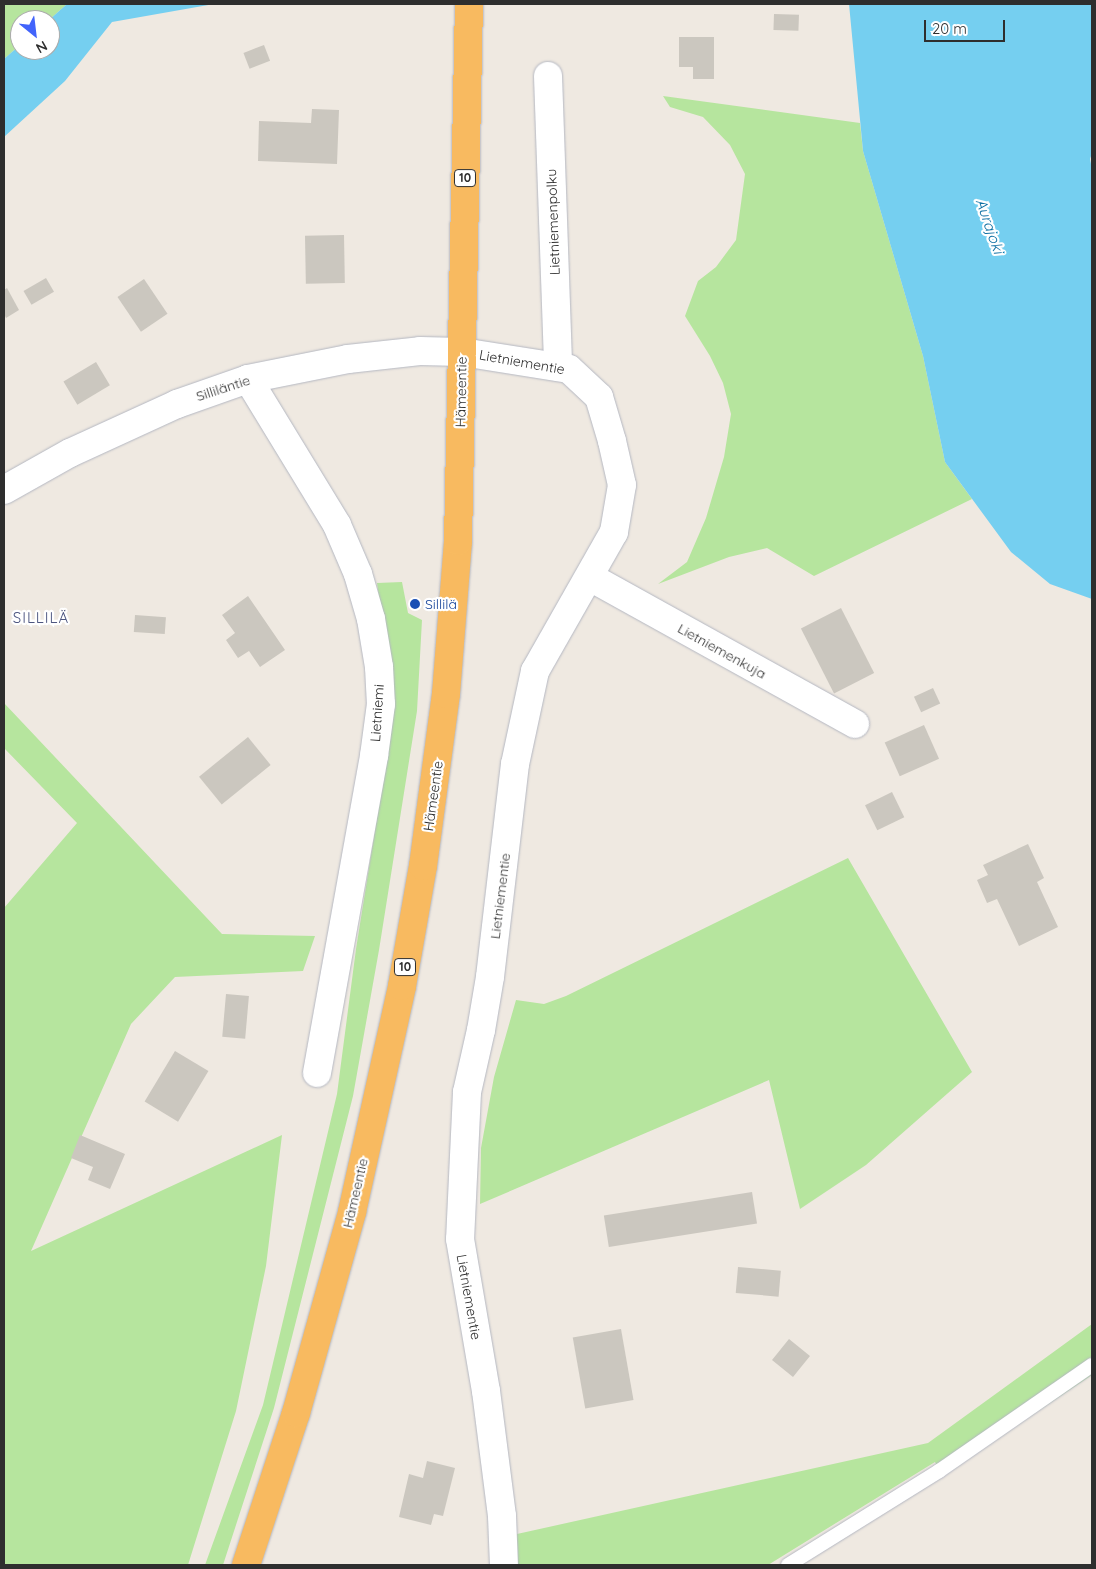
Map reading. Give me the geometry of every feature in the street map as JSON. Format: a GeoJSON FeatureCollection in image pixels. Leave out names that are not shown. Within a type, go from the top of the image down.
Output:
{"type":"FeatureCollection","features":[{"type":"Feature","properties":{"kind":"highway","name":"Hämeentie"},"geometry":{"type":"LineString","coordinates":[[246,1565],[296,1413],[352,1212],[402,986],[417,903],[446,694],[458,542],[469,4]]}},
{"type":"Feature","properties":{"kind":"street","name":"Lietniemenpolku"},"geometry":{"type":"LineString","coordinates":[[548,76],[558,367]]}},
{"type":"Feature","properties":{"kind":"street","name":"Silliläntie"},"geometry":{"type":"LineString","coordinates":[[4,490],[70,453],[159,412],[248,379],[348,359],[420,351],[462,352]]}},
{"type":"Feature","properties":{"kind":"street","name":"Lietniementie"},"geometry":{"type":"LineString","coordinates":[[462,352],[569,369],[598,397],[612,441],[622,485],[614,532],[535,671],[516,764],[490,977],[481,1030],[467,1092],[460,1239],[486,1391],[502,1516],[504,1565]]}},
{"type":"Feature","properties":{"kind":"street","name":"Lietniemi"},"geometry":{"type":"LineString","coordinates":[[248,379],[337,525],[358,574],[371,619],[379,667],[381,704],[374,756],[317,1073]]}},
{"type":"Feature","properties":{"kind":"street","name":"Lietniemenkuja"},"geometry":{"type":"LineString","coordinates":[[590,577],[854,724]]}},
{"type":"Feature","properties":{"kind":"lane"},"geometry":{"type":"LineString","coordinates":[[788,1565],[939,1471],[1092,1365]]}},
{"type":"Feature","properties":{"kind":"green space"},"geometry":{"type":"Polygon","coordinates":[[[4,4],[67,4],[60,10],[10,10],[10,54],[4,59],[4,4]]]}},
{"type":"Feature","properties":{"kind":"green space"},"geometry":{"type":"Polygon","coordinates":[[[663,96],[860,123],[863,151],[923,356],[945,462],[972,499],[814,576],[767,548],[729,557],[658,584],[687,562],[706,518],[724,457],[731,414],[723,383],[710,356],[685,316],[698,281],[716,267],[736,240],[745,174],[730,145],[703,117],[670,107],[663,96]]]}},
{"type":"Feature","properties":{"kind":"green space"},"geometry":{"type":"Polygon","coordinates":[[[402,582],[408,613],[422,620],[417,711],[379,950],[353,1096],[274,1408],[223,1565],[205,1565],[263,1405],[337,1094],[356,949],[394,711],[377,583],[402,582]]]}},
{"type":"Feature","properties":{"kind":"green space"},"geometry":{"type":"Polygon","coordinates":[[[4,703],[222,934],[315,936],[303,971],[175,977],[131,1024],[31,1251],[282,1135],[266,1266],[236,1411],[188,1565],[4,1565],[4,908],[77,823],[4,748],[4,703]]]}},
{"type":"Feature","properties":{"kind":"green space"},"geometry":{"type":"Polygon","coordinates":[[[848,858],[972,1072],[866,1165],[800,1209],[769,1080],[480,1204],[481,1148],[494,1077],[516,1000],[544,1004],[566,996],[848,858]]]}},
{"type":"Feature","properties":{"kind":"green space"},"geometry":{"type":"Polygon","coordinates":[[[1092,1324],[1092,1375],[942,1475],[935,1462],[768,1565],[518,1565],[517,1534],[928,1443],[1092,1324]]]}},
{"type":"Feature","properties":{"kind":"water"},"geometry":{"type":"Polygon","coordinates":[[[67,4],[214,4],[112,22],[65,81],[4,137],[4,59],[10,54],[10,60],[60,60],[60,10],[67,4]]]}},
{"type":"Feature","properties":{"kind":"water","name":"Aurajoki"},"geometry":{"type":"Polygon","coordinates":[[[849,4],[1092,4],[1092,153],[1090,159],[1092,169],[1092,599],[1050,584],[1011,552],[945,462],[923,356],[863,151],[849,4]]]}},
{"type":"Feature","properties":{"kind":"building"},"geometry":{"type":"Polygon","coordinates":[[[774,14],[799,15],[798,31],[773,30],[774,14]]]}},
{"type":"Feature","properties":{"kind":"building"},"geometry":{"type":"Polygon","coordinates":[[[679,37],[714,37],[714,79],[693,79],[693,67],[679,67],[679,37]]]}},
{"type":"Feature","properties":{"kind":"building"},"geometry":{"type":"Polygon","coordinates":[[[264,45],[270,61],[250,69],[243,53],[264,45]]]}},
{"type":"Feature","properties":{"kind":"building"},"geometry":{"type":"Polygon","coordinates":[[[312,109],[339,110],[337,164],[258,161],[259,121],[311,123],[312,109]]]}},
{"type":"Feature","properties":{"kind":"building"},"geometry":{"type":"Polygon","coordinates":[[[344,235],[345,283],[306,284],[305,236],[344,235]]]}},
{"type":"Feature","properties":{"kind":"building"},"geometry":{"type":"Polygon","coordinates":[[[46,278],[54,292],[31,305],[23,291],[46,278]]]}},
{"type":"Feature","properties":{"kind":"building"},"geometry":{"type":"Polygon","coordinates":[[[144,279],[167,314],[141,332],[117,297],[144,279]]]}},
{"type":"Feature","properties":{"kind":"building"},"geometry":{"type":"Polygon","coordinates":[[[7,288],[19,310],[6,318],[4,314],[4,290],[7,288]]]}},
{"type":"Feature","properties":{"kind":"building"},"geometry":{"type":"Polygon","coordinates":[[[96,362],[110,385],[77,405],[63,382],[96,362]]]}},
{"type":"Feature","properties":{"kind":"building"},"geometry":{"type":"Polygon","coordinates":[[[248,596],[285,650],[260,667],[249,651],[238,658],[226,640],[235,633],[222,615],[248,596]]]}},
{"type":"Feature","properties":{"kind":"building"},"geometry":{"type":"Polygon","coordinates":[[[841,608],[874,673],[834,693],[801,628],[841,608]]]}},
{"type":"Feature","properties":{"kind":"building"},"geometry":{"type":"Polygon","coordinates":[[[135,615],[166,617],[165,634],[134,632],[135,615]]]}},
{"type":"Feature","properties":{"kind":"building"},"geometry":{"type":"Polygon","coordinates":[[[933,688],[940,703],[921,712],[914,697],[933,688]]]}},
{"type":"Feature","properties":{"kind":"building"},"geometry":{"type":"Polygon","coordinates":[[[924,725],[939,759],[900,776],[885,742],[924,725]]]}},
{"type":"Feature","properties":{"kind":"building"},"geometry":{"type":"Polygon","coordinates":[[[248,737],[271,765],[222,805],[199,777],[248,737]]]}},
{"type":"Feature","properties":{"kind":"building"},"geometry":{"type":"Polygon","coordinates":[[[892,792],[904,817],[877,830],[865,805],[892,792]]]}},
{"type":"Feature","properties":{"kind":"building"},"geometry":{"type":"Polygon","coordinates":[[[1028,844],[1044,878],[1037,882],[1058,927],[1019,946],[997,899],[987,903],[977,880],[988,875],[983,865],[1028,844]]]}},
{"type":"Feature","properties":{"kind":"building"},"geometry":{"type":"Polygon","coordinates":[[[226,994],[249,996],[245,1039],[222,1037],[226,994]]]}},
{"type":"Feature","properties":{"kind":"building"},"geometry":{"type":"Polygon","coordinates":[[[175,1051],[208,1071],[178,1122],[145,1102],[175,1051]]]}},
{"type":"Feature","properties":{"kind":"building"},"geometry":{"type":"Polygon","coordinates":[[[80,1135],[125,1154],[110,1189],[88,1180],[93,1167],[71,1158],[80,1135]]]}},
{"type":"Feature","properties":{"kind":"building"},"geometry":{"type":"Polygon","coordinates":[[[752,1192],[757,1224],[609,1247],[604,1215],[752,1192]]]}},
{"type":"Feature","properties":{"kind":"building"},"geometry":{"type":"Polygon","coordinates":[[[738,1267],[781,1271],[779,1297],[736,1293],[738,1267]]]}},
{"type":"Feature","properties":{"kind":"building"},"geometry":{"type":"Polygon","coordinates":[[[621,1329],[634,1400],[585,1408],[573,1338],[621,1329]]]}},
{"type":"Feature","properties":{"kind":"building"},"geometry":{"type":"Polygon","coordinates":[[[789,1339],[810,1356],[793,1377],[772,1360],[789,1339]]]}},
{"type":"Feature","properties":{"kind":"building"},"geometry":{"type":"Polygon","coordinates":[[[427,1461],[455,1468],[443,1516],[434,1514],[431,1525],[399,1517],[409,1474],[423,1478],[427,1461]]]}},
{"type":"Feature","properties":{"kind":"place","name":"Sillilä"},"geometry":{"type":"Point","coordinates":[415,604]}},
{"type":"Feature","properties":{"kind":"district","name":"SILLILÄ"},"geometry":{"type":"Point","coordinates":[41,618]}}]}
